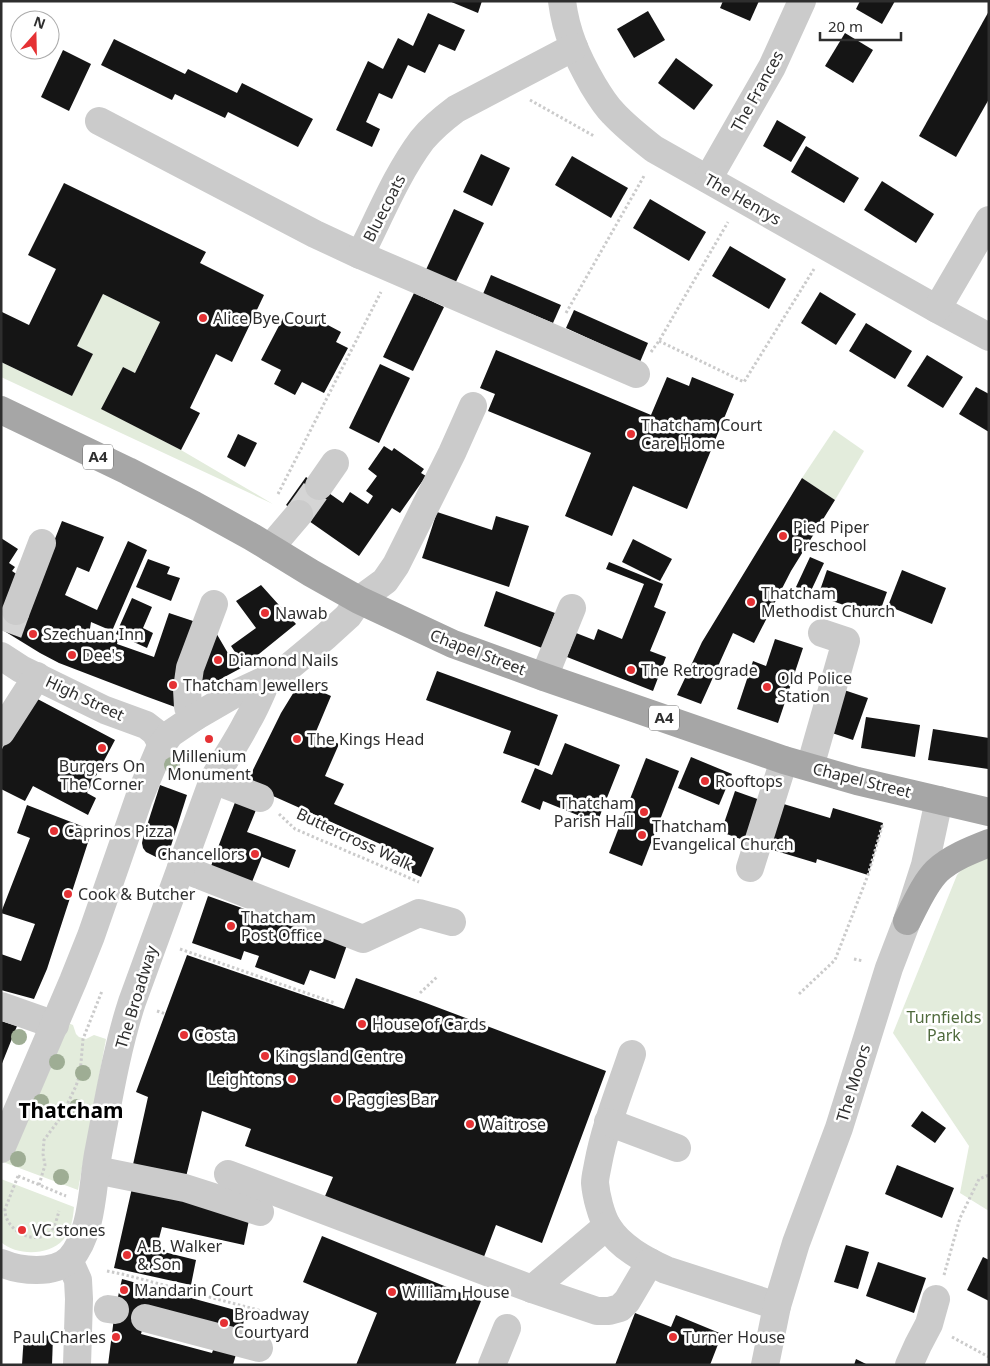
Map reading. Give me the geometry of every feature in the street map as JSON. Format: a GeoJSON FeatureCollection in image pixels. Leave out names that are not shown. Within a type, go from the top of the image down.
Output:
{"type":"FeatureCollection","features":[{"type":"Feature","properties":{"kind":"main road","name":"Chapel Street"},"geometry":{"type":"LineString","coordinates":[[1,410],[178,496],[359,600],[453,644],[784,760],[857,781],[989,812]]}},
{"type":"Feature","properties":{"kind":"main road"},"geometry":{"type":"LineString","coordinates":[[907,921],[929,881],[938,870],[950,861],[989,843]]}},
{"type":"Feature","properties":{"kind":"street","name":"The Henrys"},"geometry":{"type":"LineString","coordinates":[[562,1],[565,20],[580,63],[602,100],[612,113],[654,149],[989,337]]}},
{"type":"Feature","properties":{"kind":"street","name":"The Frances"},"geometry":{"type":"LineString","coordinates":[[708,179],[772,67],[802,1]]}},
{"type":"Feature","properties":{"kind":"street","name":"Bluecoats"},"geometry":{"type":"LineString","coordinates":[[99,121],[314,234],[360,255],[406,164],[423,139],[444,118],[456,109],[574,47]]}},
{"type":"Feature","properties":{"kind":"street"},"geometry":{"type":"LineString","coordinates":[[937,309],[989,220]]}},
{"type":"Feature","properties":{"kind":"street"},"geometry":{"type":"LineString","coordinates":[[360,255],[636,374]]}},
{"type":"Feature","properties":{"kind":"street"},"geometry":{"type":"LineString","coordinates":[[6,1161],[55,1025],[91,936],[139,798],[160,746],[170,734],[195,716],[233,695],[284,671],[348,616],[359,600],[385,581],[396,565],[452,453],[473,406]]}},
{"type":"Feature","properties":{"kind":"street"},"geometry":{"type":"LineString","coordinates":[[319,486],[335,462]]}},
{"type":"Feature","properties":{"kind":"street"},"geometry":{"type":"LineString","coordinates":[[270,548],[299,514]]}},
{"type":"Feature","properties":{"kind":"street"},"geometry":{"type":"LineString","coordinates":[[1,700],[42,543]]}},
{"type":"Feature","properties":{"kind":"street"},"geometry":{"type":"LineString","coordinates":[[195,716],[188,707],[187,689],[190,668],[214,604]]}},
{"type":"Feature","properties":{"kind":"street"},"geometry":{"type":"LineString","coordinates":[[544,677],[572,608]]}},
{"type":"Feature","properties":{"kind":"street"},"geometry":{"type":"LineString","coordinates":[[810,767],[846,641],[822,633]]}},
{"type":"Feature","properties":{"kind":"street"},"geometry":{"type":"LineString","coordinates":[[1,732],[14,649]]}},
{"type":"Feature","properties":{"kind":"street","name":"High Street"},"geometry":{"type":"LineString","coordinates":[[14,649],[105,710],[146,724],[155,732],[160,746]]}},
{"type":"Feature","properties":{"kind":"street","name":"The Broadway"},"geometry":{"type":"LineString","coordinates":[[69,1260],[80,1244],[88,1219],[124,1026],[138,982],[213,780],[247,723],[267,680]]}},
{"type":"Feature","properties":{"kind":"street"},"geometry":{"type":"LineString","coordinates":[[750,868],[784,760]]}},
{"type":"Feature","properties":{"kind":"street"},"geometry":{"type":"LineString","coordinates":[[213,780],[260,798]]}},
{"type":"Feature","properties":{"kind":"street","name":"The Moors"},"geometry":{"type":"LineString","coordinates":[[765,1365],[777,1306],[796,1243],[839,1128],[889,968],[907,921],[925,865],[939,800]]}},
{"type":"Feature","properties":{"kind":"street"},"geometry":{"type":"LineString","coordinates":[[181,868],[363,938],[419,913],[452,922]]}},
{"type":"Feature","properties":{"kind":"street"},"geometry":{"type":"LineString","coordinates":[[1,1006],[55,1025]]}},
{"type":"Feature","properties":{"kind":"street"},"geometry":{"type":"LineString","coordinates":[[632,1054],[608,1122],[595,1182],[600,1207],[607,1226],[622,1243],[650,1262],[666,1270],[777,1306]]}},
{"type":"Feature","properties":{"kind":"street"},"geometry":{"type":"LineString","coordinates":[[608,1122],[676,1148]]}},
{"type":"Feature","properties":{"kind":"street"},"geometry":{"type":"LineString","coordinates":[[96,1170],[185,1188],[260,1212]]}},
{"type":"Feature","properties":{"kind":"street"},"geometry":{"type":"LineString","coordinates":[[228,1174],[597,1311],[609,1311],[620,1308],[627,1301],[650,1262]]}},
{"type":"Feature","properties":{"kind":"street"},"geometry":{"type":"LineString","coordinates":[[532,1288],[607,1226]]}},
{"type":"Feature","properties":{"kind":"street"},"geometry":{"type":"LineString","coordinates":[[1,1263],[18,1269],[32,1271],[49,1269],[69,1260],[78,1280],[80,1299],[77,1365]]}},
{"type":"Feature","properties":{"kind":"street"},"geometry":{"type":"LineString","coordinates":[[910,1365],[932,1312]]}},
{"type":"Feature","properties":{"kind":"street"},"geometry":{"type":"LineString","coordinates":[[145,1318],[258,1351]]}},
{"type":"Feature","properties":{"kind":"street"},"geometry":{"type":"LineString","coordinates":[[492,1365],[507,1328]]}},
{"type":"Feature","properties":{"kind":"path"},"geometry":{"type":"LineString","coordinates":[[552,338],[645,175]]}},
{"type":"Feature","properties":{"kind":"path"},"geometry":{"type":"LineString","coordinates":[[636,374],[659,341],[728,222]]}},
{"type":"Feature","properties":{"kind":"path"},"geometry":{"type":"LineString","coordinates":[[659,341],[744,382],[814,268]]}},
{"type":"Feature","properties":{"kind":"path"},"geometry":{"type":"LineString","coordinates":[[278,496],[392,270]]}},
{"type":"Feature","properties":{"kind":"path","name":"Buttercross Walk"},"geometry":{"type":"LineString","coordinates":[[260,798],[296,828],[419,882]]}},
{"type":"Feature","properties":{"kind":"path"},"geometry":{"type":"LineString","coordinates":[[799,994],[835,960],[868,875],[883,823]]}},
{"type":"Feature","properties":{"kind":"path"},"geometry":{"type":"LineString","coordinates":[[172,947],[335,1003]]}},
{"type":"Feature","properties":{"kind":"path"},"geometry":{"type":"LineString","coordinates":[[420,993],[438,976]]}},
{"type":"Feature","properties":{"kind":"path"},"geometry":{"type":"LineString","coordinates":[[39,1185],[45,1166],[42,1154],[44,1140],[61,1117],[76,1086],[80,1074],[83,1039],[102,991]]}},
{"type":"Feature","properties":{"kind":"path"},"geometry":{"type":"LineString","coordinates":[[6,1161],[18,1176],[70,1198]]}},
{"type":"Feature","properties":{"kind":"path"},"geometry":{"type":"LineString","coordinates":[[989,1175],[979,1179],[960,1218],[932,1312],[989,1357]]}},
{"type":"Feature","properties":{"kind":"path"},"geometry":{"type":"LineString","coordinates":[[18,1176],[5,1209],[7,1220],[13,1228],[29,1236],[42,1236],[50,1232],[60,1210]]}},
{"type":"Feature","properties":{"kind":"path"},"geometry":{"type":"LineString","coordinates":[[62,1203],[64,1195]]}},
{"type":"Feature","properties":{"kind":"path"},"geometry":{"type":"LineString","coordinates":[[108,1271],[262,1311]]}},
{"type":"Feature","properties":{"kind":"green space"},"geometry":{"type":"Polygon","coordinates":[[[103,294],[160,322],[135,373],[123,367],[102,409],[181,450],[273,504],[1,377],[1,362],[72,396],[93,354],[77,346],[103,294]]]}},
{"type":"Feature","properties":{"kind":"green space"},"geometry":{"type":"Polygon","coordinates":[[[834,430],[864,451],[835,500],[802,478],[834,430]]]}},
{"type":"Feature","properties":{"kind":"green space","name":"Turnfields Park"},"geometry":{"type":"Polygon","coordinates":[[[989,858],[989,1211],[960,1193],[969,1146],[893,1033],[957,875],[965,866],[989,858]]]}},
{"type":"Feature","properties":{"kind":"green space"},"geometry":{"type":"Polygon","coordinates":[[[68,1023],[73,1025],[79,1037],[86,1039],[94,1035],[106,1039],[78,1190],[3,1162],[68,1023]]]}},
{"type":"Feature","properties":{"kind":"green space"},"geometry":{"type":"Polygon","coordinates":[[[1,1179],[74,1207],[71,1225],[63,1240],[49,1249],[32,1252],[15,1250],[1,1242],[1,1179]]]}},
{"type":"Feature","properties":{"kind":"building"},"geometry":{"type":"Polygon","coordinates":[[[449,1],[482,1],[478,13],[449,1]]]}},
{"type":"Feature","properties":{"kind":"building"},"geometry":{"type":"Polygon","coordinates":[[[723,1],[759,1],[750,21],[720,8],[723,1]]]}},
{"type":"Feature","properties":{"kind":"building"},"geometry":{"type":"Polygon","coordinates":[[[860,1],[895,1],[882,24],[856,9],[860,1]]]}},
{"type":"Feature","properties":{"kind":"building"},"geometry":{"type":"Polygon","coordinates":[[[648,11],[665,40],[634,58],[617,29],[648,11]]]}},
{"type":"Feature","properties":{"kind":"building"},"geometry":{"type":"Polygon","coordinates":[[[989,11],[989,99],[956,157],[919,136],[989,11]]]}},
{"type":"Feature","properties":{"kind":"building"},"geometry":{"type":"Polygon","coordinates":[[[428,13],[465,30],[455,51],[439,44],[425,73],[408,65],[392,99],[379,93],[366,122],[380,129],[372,147],[336,130],[368,61],[383,69],[398,38],[413,46],[428,13]]]}},
{"type":"Feature","properties":{"kind":"building"},"geometry":{"type":"Polygon","coordinates":[[[845,33],[873,50],[853,83],[825,66],[845,33]]]}},
{"type":"Feature","properties":{"kind":"building"},"geometry":{"type":"Polygon","coordinates":[[[114,39],[185,74],[188,69],[237,93],[242,83],[313,119],[298,147],[228,112],[225,118],[175,94],[172,100],[101,65],[114,39]]]}},
{"type":"Feature","properties":{"kind":"building"},"geometry":{"type":"Polygon","coordinates":[[[63,50],[91,64],[69,111],[41,97],[60,60],[63,50]]]}},
{"type":"Feature","properties":{"kind":"building"},"geometry":{"type":"Polygon","coordinates":[[[676,58],[713,85],[694,110],[658,83],[676,58]]]}},
{"type":"Feature","properties":{"kind":"building"},"geometry":{"type":"Polygon","coordinates":[[[777,120],[806,137],[791,162],[763,146],[777,120]]]}},
{"type":"Feature","properties":{"kind":"building"},"geometry":{"type":"Polygon","coordinates":[[[806,146],[859,178],[844,203],[791,172],[806,146]]]}},
{"type":"Feature","properties":{"kind":"building"},"geometry":{"type":"Polygon","coordinates":[[[481,154],[510,168],[492,206],[463,192],[481,154]]]}},
{"type":"Feature","properties":{"kind":"building"},"geometry":{"type":"Polygon","coordinates":[[[572,156],[628,188],[611,218],[555,185],[572,156]]]}},
{"type":"Feature","properties":{"kind":"building"},"geometry":{"type":"Polygon","coordinates":[[[882,181],[934,214],[916,243],[864,210],[882,181]]]}},
{"type":"Feature","properties":{"kind":"building","name":"Alice Bye Court"},"geometry":{"type":"Polygon","coordinates":[[[64,183],[206,252],[200,263],[264,295],[232,362],[216,354],[190,408],[200,413],[181,450],[101,409],[123,367],[135,373],[160,322],[103,294],[77,346],[93,354],[72,396],[1,362],[2,312],[29,325],[56,269],[28,255],[64,183]]]}},
{"type":"Feature","properties":{"kind":"building"},"geometry":{"type":"Polygon","coordinates":[[[650,199],[706,232],[689,261],[633,228],[650,199]]]}},
{"type":"Feature","properties":{"kind":"building"},"geometry":{"type":"Polygon","coordinates":[[[454,209],[484,223],[453,288],[424,274],[454,209]]]}},
{"type":"Feature","properties":{"kind":"building"},"geometry":{"type":"Polygon","coordinates":[[[730,246],[786,279],[769,309],[712,276],[730,246]]]}},
{"type":"Feature","properties":{"kind":"building"},"geometry":{"type":"Polygon","coordinates":[[[491,275],[561,305],[553,323],[483,294],[491,275]]]}},
{"type":"Feature","properties":{"kind":"building"},"geometry":{"type":"Polygon","coordinates":[[[820,292],[856,314],[836,345],[801,323],[820,292]]]}},
{"type":"Feature","properties":{"kind":"building"},"geometry":{"type":"Polygon","coordinates":[[[414,293],[444,307],[413,371],[383,357],[414,293]]]}},
{"type":"Feature","properties":{"kind":"building"},"geometry":{"type":"Polygon","coordinates":[[[574,310],[648,343],[640,362],[566,328],[574,310]]]}},
{"type":"Feature","properties":{"kind":"building"},"geometry":{"type":"Polygon","coordinates":[[[307,314],[341,332],[336,342],[348,348],[324,393],[302,382],[295,395],[274,384],[281,370],[261,360],[283,318],[301,327],[307,314]]]}},
{"type":"Feature","properties":{"kind":"building"},"geometry":{"type":"Polygon","coordinates":[[[866,323],[912,351],[895,379],[849,351],[866,323]]]}},
{"type":"Feature","properties":{"kind":"building","name":"Thatcham Court Care Home"},"geometry":{"type":"Polygon","coordinates":[[[496,350],[651,415],[667,377],[689,386],[692,377],[734,394],[687,509],[633,486],[612,536],[565,516],[591,453],[488,411],[495,394],[480,388],[496,350]]]}},
{"type":"Feature","properties":{"kind":"building"},"geometry":{"type":"Polygon","coordinates":[[[927,355],[963,377],[943,408],[907,386],[927,355]]]}},
{"type":"Feature","properties":{"kind":"building"},"geometry":{"type":"Polygon","coordinates":[[[380,364],[410,378],[379,443],[349,428],[380,364]]]}},
{"type":"Feature","properties":{"kind":"building"},"geometry":{"type":"Polygon","coordinates":[[[976,387],[989,394],[989,432],[959,414],[976,387]]]}},
{"type":"Feature","properties":{"kind":"building"},"geometry":{"type":"Polygon","coordinates":[[[238,434],[257,443],[245,467],[227,457],[238,434]]]}},
{"type":"Feature","properties":{"kind":"building"},"geometry":{"type":"Polygon","coordinates":[[[384,446],[392,451],[394,448],[424,469],[421,473],[426,476],[400,513],[392,508],[359,556],[286,505],[306,477],[343,503],[350,492],[368,504],[373,496],[366,491],[377,476],[368,469],[384,446]]]}},
{"type":"Feature","properties":{"kind":"building","name":"Thatcham Methodist Church"},"geometry":{"type":"Polygon","coordinates":[[[802,478],[835,500],[791,571],[754,643],[733,633],[701,704],[677,695],[702,642],[802,478]]]}},
{"type":"Feature","properties":{"kind":"building"},"geometry":{"type":"Polygon","coordinates":[[[437,512],[492,530],[496,516],[529,526],[509,587],[422,558],[437,512]]]}},
{"type":"Feature","properties":{"kind":"building"},"geometry":{"type":"Polygon","coordinates":[[[62,521],[104,537],[89,572],[77,567],[65,595],[97,610],[128,541],[147,550],[112,631],[91,622],[89,635],[97,639],[99,633],[118,640],[117,644],[154,657],[169,613],[202,624],[175,707],[59,663],[1,629],[1,538],[18,549],[9,563],[15,567],[12,571],[27,581],[25,615],[62,521]]]}},
{"type":"Feature","properties":{"kind":"building"},"geometry":{"type":"Polygon","coordinates":[[[633,539],[672,559],[660,581],[622,562],[633,539]]]}},
{"type":"Feature","properties":{"kind":"building"},"geometry":{"type":"Polygon","coordinates":[[[810,557],[824,563],[810,593],[796,587],[810,557]]]}},
{"type":"Feature","properties":{"kind":"building"},"geometry":{"type":"Polygon","coordinates":[[[148,559],[170,567],[167,574],[180,578],[171,601],[136,587],[148,559]]]}},
{"type":"Feature","properties":{"kind":"building"},"geometry":{"type":"Polygon","coordinates":[[[609,562],[663,584],[654,607],[666,612],[650,651],[666,657],[653,691],[567,657],[576,633],[594,640],[598,629],[622,639],[644,584],[606,569],[609,562]]]}},
{"type":"Feature","properties":{"kind":"building"},"geometry":{"type":"Polygon","coordinates":[[[827,570],[887,592],[878,617],[818,596],[827,570]]]}},
{"type":"Feature","properties":{"kind":"building"},"geometry":{"type":"Polygon","coordinates":[[[902,570],[946,588],[932,624],[888,606],[902,570]]]}},
{"type":"Feature","properties":{"kind":"building"},"geometry":{"type":"Polygon","coordinates":[[[261,585],[296,624],[243,667],[193,694],[215,631],[229,655],[235,652],[231,646],[256,628],[236,601],[261,585]]]}},
{"type":"Feature","properties":{"kind":"building"},"geometry":{"type":"Polygon","coordinates":[[[496,591],[555,613],[542,648],[484,626],[496,591]]]}},
{"type":"Feature","properties":{"kind":"building"},"geometry":{"type":"Polygon","coordinates":[[[132,598],[152,607],[143,628],[153,633],[147,648],[116,634],[132,598]]]}},
{"type":"Feature","properties":{"kind":"building","name":"Old Police Station"},"geometry":{"type":"Polygon","coordinates":[[[775,639],[803,648],[778,723],[737,709],[753,661],[766,666],[775,639]]]}},
{"type":"Feature","properties":{"kind":"building"},"geometry":{"type":"Polygon","coordinates":[[[437,671],[558,715],[539,766],[503,753],[511,731],[426,700],[437,671]]]}},
{"type":"Feature","properties":{"kind":"building"},"geometry":{"type":"Polygon","coordinates":[[[300,682],[331,696],[315,734],[339,744],[325,776],[344,784],[334,804],[434,848],[421,877],[400,867],[405,855],[246,784],[281,713],[300,682]]]}},
{"type":"Feature","properties":{"kind":"building"},"geometry":{"type":"Polygon","coordinates":[[[844,690],[868,698],[853,740],[829,732],[844,690]]]}},
{"type":"Feature","properties":{"kind":"building"},"geometry":{"type":"Polygon","coordinates":[[[30,695],[115,740],[87,793],[96,798],[88,815],[33,786],[25,801],[1,789],[1,751],[30,695]]]}},
{"type":"Feature","properties":{"kind":"building"},"geometry":{"type":"Polygon","coordinates":[[[866,717],[920,725],[915,757],[861,748],[866,717]]]}},
{"type":"Feature","properties":{"kind":"building"},"geometry":{"type":"Polygon","coordinates":[[[933,729],[989,738],[988,769],[928,760],[933,729]]]}},
{"type":"Feature","properties":{"kind":"building"},"geometry":{"type":"Polygon","coordinates":[[[565,743],[620,765],[597,823],[543,801],[540,810],[521,802],[535,768],[552,775],[565,743]]]}},
{"type":"Feature","properties":{"kind":"building","name":"Rooftops"},"geometry":{"type":"Polygon","coordinates":[[[691,757],[732,774],[719,805],[678,788],[691,757]]]}},
{"type":"Feature","properties":{"kind":"building","name":"Thatcham Parish Hall"},"geometry":{"type":"Polygon","coordinates":[[[646,758],[679,771],[642,866],[609,853],[646,758]]]}},
{"type":"Feature","properties":{"kind":"building"},"geometry":{"type":"Polygon","coordinates":[[[160,785],[187,795],[170,849],[164,856],[156,857],[146,852],[142,843],[160,785]]]}},
{"type":"Feature","properties":{"kind":"building"},"geometry":{"type":"Polygon","coordinates":[[[735,791],[763,801],[749,842],[721,832],[735,791]]]}},
{"type":"Feature","properties":{"kind":"building","name":"Chancellors"},"geometry":{"type":"Polygon","coordinates":[[[237,797],[258,805],[247,832],[296,850],[289,868],[262,857],[252,882],[211,866],[237,797]]]}},
{"type":"Feature","properties":{"kind":"building"},"geometry":{"type":"Polygon","coordinates":[[[777,802],[830,818],[833,808],[883,823],[868,875],[817,859],[816,863],[763,847],[777,802]]]}},
{"type":"Feature","properties":{"kind":"building"},"geometry":{"type":"Polygon","coordinates":[[[27,805],[92,830],[47,969],[34,999],[1,990],[1,954],[21,961],[35,924],[1,913],[30,838],[17,833],[27,805]]]}},
{"type":"Feature","properties":{"kind":"building"},"geometry":{"type":"Polygon","coordinates":[[[208,896],[347,945],[335,979],[310,970],[304,985],[255,967],[259,956],[244,951],[241,960],[192,943],[208,896]]]}},
{"type":"Feature","properties":{"kind":"building"},"geometry":{"type":"Polygon","coordinates":[[[187,955],[344,1009],[356,978],[606,1071],[542,1243],[496,1225],[482,1262],[323,1201],[333,1177],[245,1146],[251,1129],[202,1111],[185,1181],[132,1169],[148,1097],[136,1092],[187,955]]]}},
{"type":"Feature","properties":{"kind":"building"},"geometry":{"type":"Polygon","coordinates":[[[1,1021],[17,1026],[1,1066],[1,1021]]]}},
{"type":"Feature","properties":{"kind":"building"},"geometry":{"type":"Polygon","coordinates":[[[922,1111],[946,1128],[935,1143],[911,1126],[922,1111]]]}},
{"type":"Feature","properties":{"kind":"building"},"geometry":{"type":"Polygon","coordinates":[[[897,1165],[954,1188],[942,1218],[885,1194],[897,1165]]]}},
{"type":"Feature","properties":{"kind":"building"},"geometry":{"type":"Polygon","coordinates":[[[132,1188],[250,1215],[244,1245],[162,1227],[156,1250],[196,1260],[191,1285],[114,1268],[132,1188]]]}},
{"type":"Feature","properties":{"kind":"building","name":"William House"},"geometry":{"type":"Polygon","coordinates":[[[322,1236],[481,1301],[455,1365],[356,1365],[377,1313],[303,1282],[322,1236]]]}},
{"type":"Feature","properties":{"kind":"building"},"geometry":{"type":"Polygon","coordinates":[[[846,1245],[869,1252],[858,1289],[834,1282],[846,1245]]]}},
{"type":"Feature","properties":{"kind":"building"},"geometry":{"type":"Polygon","coordinates":[[[983,1257],[989,1260],[989,1301],[967,1290],[983,1257]]]}},
{"type":"Feature","properties":{"kind":"building"},"geometry":{"type":"Polygon","coordinates":[[[878,1262],[926,1278],[914,1313],[866,1296],[878,1262]]]}},
{"type":"Feature","properties":{"kind":"building","name":"Broadway Courtyard"},"geometry":{"type":"Polygon","coordinates":[[[122,1279],[246,1313],[239,1340],[148,1308],[141,1334],[212,1353],[217,1339],[238,1347],[233,1365],[108,1365],[115,1310],[122,1279]]]}},
{"type":"Feature","properties":{"kind":"building","name":"Turner House"},"geometry":{"type":"Polygon","coordinates":[[[635,1313],[671,1327],[676,1315],[722,1334],[710,1365],[615,1365],[635,1313]]]}},
{"type":"Feature","properties":{"kind":"building"},"geometry":{"type":"Polygon","coordinates":[[[24,1334],[53,1336],[52,1365],[22,1365],[24,1334]]]}},
{"type":"Feature","properties":{"kind":"building"},"geometry":{"type":"Polygon","coordinates":[[[856,1359],[868,1365],[854,1365],[856,1359]]]}},
{"type":"Feature","properties":{"kind":"tunnel"},"geometry":{"type":"LineString","coordinates":[[299,514],[319,486]]}},
{"type":"Feature","properties":{"kind":"tunnel"},"geometry":{"type":"LineString","coordinates":[[8,633],[16,611]]}},
{"type":"Feature","properties":{"kind":"place","name":"Alice Bye Court"},"geometry":{"type":"Point","coordinates":[203,318]}},
{"type":"Feature","properties":{"kind":"place","name":"Thatcham Court Care Home"},"geometry":{"type":"Point","coordinates":[631,434]}},
{"type":"Feature","properties":{"kind":"place","name":"Pied Piper Preschool"},"geometry":{"type":"Point","coordinates":[783,536]}},
{"type":"Feature","properties":{"kind":"place","name":"Thatcham Methodist Church"},"geometry":{"type":"Point","coordinates":[751,602]}},
{"type":"Feature","properties":{"kind":"place","name":"Nawab"},"geometry":{"type":"Point","coordinates":[265,613]}},
{"type":"Feature","properties":{"kind":"place","name":"Szechuan Inn"},"geometry":{"type":"Point","coordinates":[33,634]}},
{"type":"Feature","properties":{"kind":"place","name":"Dee's"},"geometry":{"type":"Point","coordinates":[72,655]}},
{"type":"Feature","properties":{"kind":"place","name":"Diamond Nails"},"geometry":{"type":"Point","coordinates":[218,660]}},
{"type":"Feature","properties":{"kind":"place","name":"The Retrograde"},"geometry":{"type":"Point","coordinates":[631,670]}},
{"type":"Feature","properties":{"kind":"place","name":"Thatcham Jewellers"},"geometry":{"type":"Point","coordinates":[173,685]}},
{"type":"Feature","properties":{"kind":"place","name":"Old Police Station"},"geometry":{"type":"Point","coordinates":[767,687]}},
{"type":"Feature","properties":{"kind":"place","name":"Millenium Monument"},"geometry":{"type":"Point","coordinates":[209,739]}},
{"type":"Feature","properties":{"kind":"place","name":"The Kings Head"},"geometry":{"type":"Point","coordinates":[297,739]}},
{"type":"Feature","properties":{"kind":"place","name":"Burgers On The Corner"},"geometry":{"type":"Point","coordinates":[102,748]}},
{"type":"Feature","properties":{"kind":"place","name":"Rooftops"},"geometry":{"type":"Point","coordinates":[705,781]}},
{"type":"Feature","properties":{"kind":"place","name":"Thatcham Parish Hall"},"geometry":{"type":"Point","coordinates":[644,812]}},
{"type":"Feature","properties":{"kind":"place","name":"Caprinos Pizza"},"geometry":{"type":"Point","coordinates":[54,831]}},
{"type":"Feature","properties":{"kind":"place","name":"Thatcham Evangelical Church"},"geometry":{"type":"Point","coordinates":[642,835]}},
{"type":"Feature","properties":{"kind":"place","name":"Chancellors"},"geometry":{"type":"Point","coordinates":[255,854]}},
{"type":"Feature","properties":{"kind":"place","name":"Cook & Butcher"},"geometry":{"type":"Point","coordinates":[68,894]}},
{"type":"Feature","properties":{"kind":"place","name":"Thatcham Post Office"},"geometry":{"type":"Point","coordinates":[231,926]}},
{"type":"Feature","properties":{"kind":"place","name":"House of Cards"},"geometry":{"type":"Point","coordinates":[362,1024]}},
{"type":"Feature","properties":{"kind":"place","name":"Costa"},"geometry":{"type":"Point","coordinates":[184,1035]}},
{"type":"Feature","properties":{"kind":"place","name":"Kingsland Centre"},"geometry":{"type":"Point","coordinates":[265,1056]}},
{"type":"Feature","properties":{"kind":"place","name":"Leightons"},"geometry":{"type":"Point","coordinates":[292,1079]}},
{"type":"Feature","properties":{"kind":"place","name":"Paggies Bar"},"geometry":{"type":"Point","coordinates":[337,1099]}},
{"type":"Feature","properties":{"kind":"place","name":"Waitrose"},"geometry":{"type":"Point","coordinates":[470,1124]}},
{"type":"Feature","properties":{"kind":"place","name":"VC stones"},"geometry":{"type":"Point","coordinates":[22,1230]}},
{"type":"Feature","properties":{"kind":"place","name":"A.B. Walker & Son"},"geometry":{"type":"Point","coordinates":[127,1255]}},
{"type":"Feature","properties":{"kind":"place","name":"Mandarin Court"},"geometry":{"type":"Point","coordinates":[124,1290]}},
{"type":"Feature","properties":{"kind":"place","name":"William House"},"geometry":{"type":"Point","coordinates":[392,1292]}},
{"type":"Feature","properties":{"kind":"place","name":"Broadway Courtyard"},"geometry":{"type":"Point","coordinates":[224,1323]}},
{"type":"Feature","properties":{"kind":"place","name":"Paul Charles"},"geometry":{"type":"Point","coordinates":[116,1337]}},
{"type":"Feature","properties":{"kind":"place","name":"Turner House"},"geometry":{"type":"Point","coordinates":[673,1337]}},
{"type":"Feature","properties":{"kind":"district","name":"Thatcham"},"geometry":{"type":"Point","coordinates":[71,1111]}}]}
